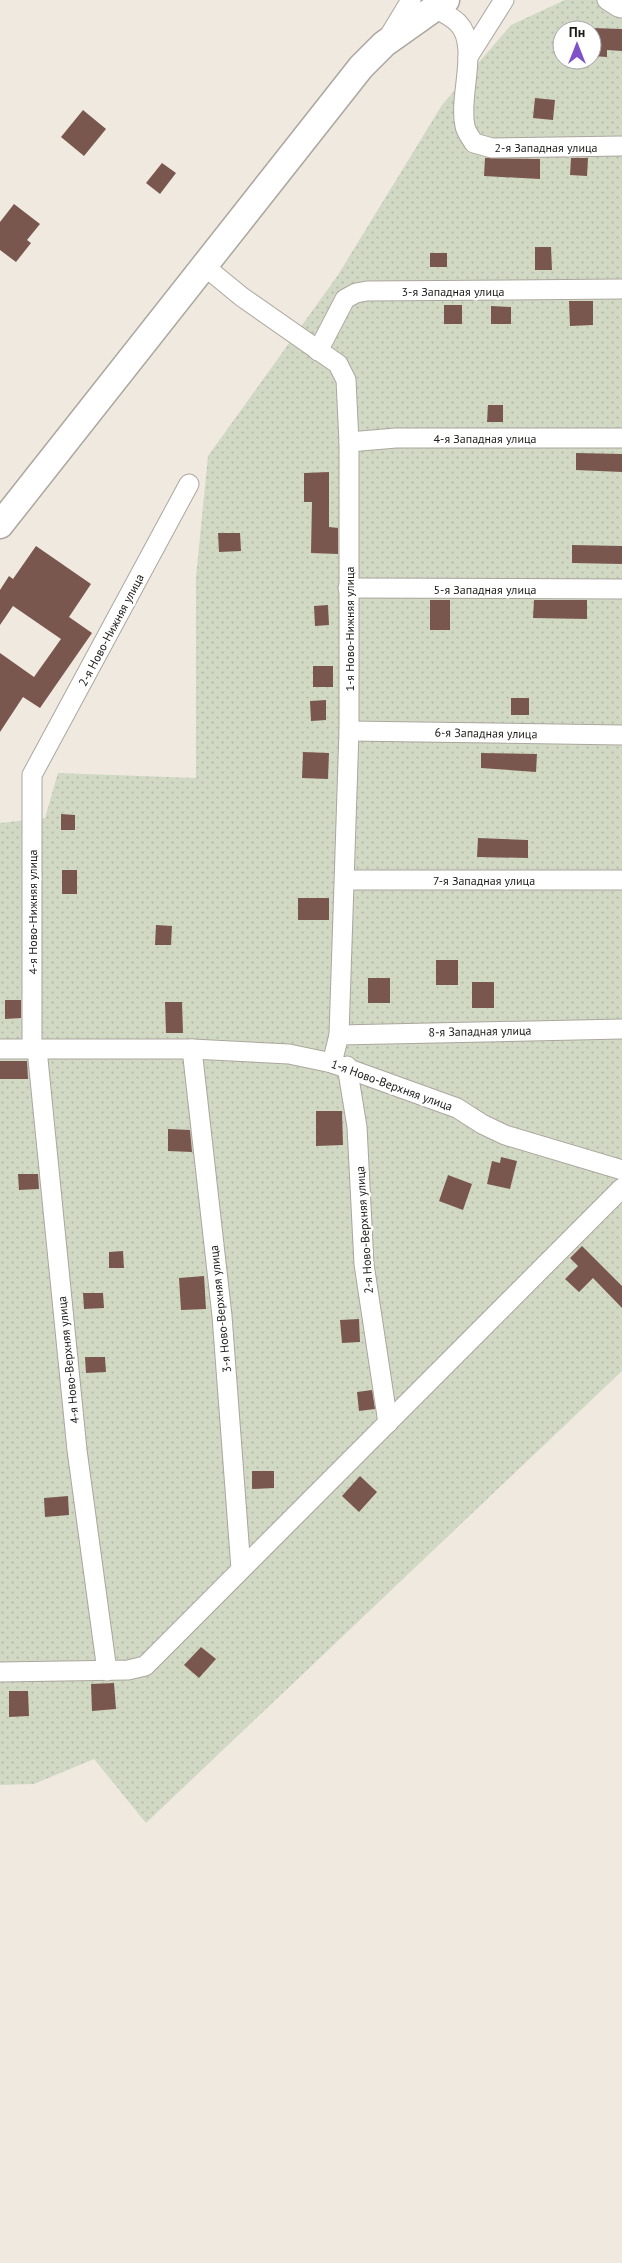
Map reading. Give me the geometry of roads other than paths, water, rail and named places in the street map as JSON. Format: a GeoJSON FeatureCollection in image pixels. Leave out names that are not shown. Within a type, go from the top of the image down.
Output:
{"type":"FeatureCollection","features":[{"type":"Feature","properties":{"kind":"main road"},"geometry":{"type":"LineString","coordinates":[[0,525],[203,265],[362,67],[384,44],[430,3]]}},
{"type":"Feature","properties":{"kind":"street"},"geometry":{"type":"LineString","coordinates":[[468,57],[504,0]]}},
{"type":"Feature","properties":{"kind":"street"},"geometry":{"type":"LineString","coordinates":[[607,0],[622,8]]}},
{"type":"Feature","properties":{"kind":"street","name":"2-я Западная улица"},"geometry":{"type":"LineString","coordinates":[[430,3],[458,23],[466,40],[468,57],[464,84],[465,126],[474,143],[492,148],[622,146]]}},
{"type":"Feature","properties":{"kind":"street","name":"1-я Ново-Нижняя улица"},"geometry":{"type":"LineString","coordinates":[[203,265],[242,297],[338,364],[346,380],[349,442],[349,731],[339,1035],[340,1064]]}},
{"type":"Feature","properties":{"kind":"street","name":"3-я Западная улица"},"geometry":{"type":"LineString","coordinates":[[318,351],[345,299],[356,293],[367,291],[622,290]]}},
{"type":"Feature","properties":{"kind":"street","name":"4-я Западная улица"},"geometry":{"type":"LineString","coordinates":[[349,442],[396,438],[622,438]]}},
{"type":"Feature","properties":{"kind":"street","name":"2-я Ново-Нижняя улица"},"geometry":{"type":"LineString","coordinates":[[32,775],[189,484]]}},
{"type":"Feature","properties":{"kind":"street","name":"5-я Западная улица"},"geometry":{"type":"LineString","coordinates":[[348,588],[622,589]]}},
{"type":"Feature","properties":{"kind":"street","name":"6-я Западная улица"},"geometry":{"type":"LineString","coordinates":[[349,731],[622,735]]}},
{"type":"Feature","properties":{"kind":"street","name":"4-я Ново-Нижняя улица"},"geometry":{"type":"LineString","coordinates":[[32,775],[35,1049]]}},
{"type":"Feature","properties":{"kind":"street","name":"7-я Западная улица"},"geometry":{"type":"LineString","coordinates":[[345,880],[622,880]]}},
{"type":"Feature","properties":{"kind":"street","name":"8-я Западная улица"},"geometry":{"type":"LineString","coordinates":[[339,1035],[622,1029]]}},
{"type":"Feature","properties":{"kind":"street","name":"4-я Ново-Верхняя улица"},"geometry":{"type":"LineString","coordinates":[[35,1049],[77,1450],[107,1671]]}},
{"type":"Feature","properties":{"kind":"street","name":"1-я Ново-Верхняя улица"},"geometry":{"type":"LineString","coordinates":[[0,1050],[192,1050],[289,1054],[340,1064],[458,1108],[482,1124],[505,1135],[622,1170]]}},
{"type":"Feature","properties":{"kind":"street","name":"3-я Ново-Верхняя улица"},"geometry":{"type":"LineString","coordinates":[[192,1050],[222,1316],[241,1568]]}},
{"type":"Feature","properties":{"kind":"street","name":"2-я Ново-Верхняя улица"},"geometry":{"type":"LineString","coordinates":[[340,1064],[357,1128],[364,1264],[388,1423]]}},
{"type":"Feature","properties":{"kind":"street"},"geometry":{"type":"LineString","coordinates":[[0,1672],[107,1671],[128,1670],[145,1666],[622,1188]]}}]}
